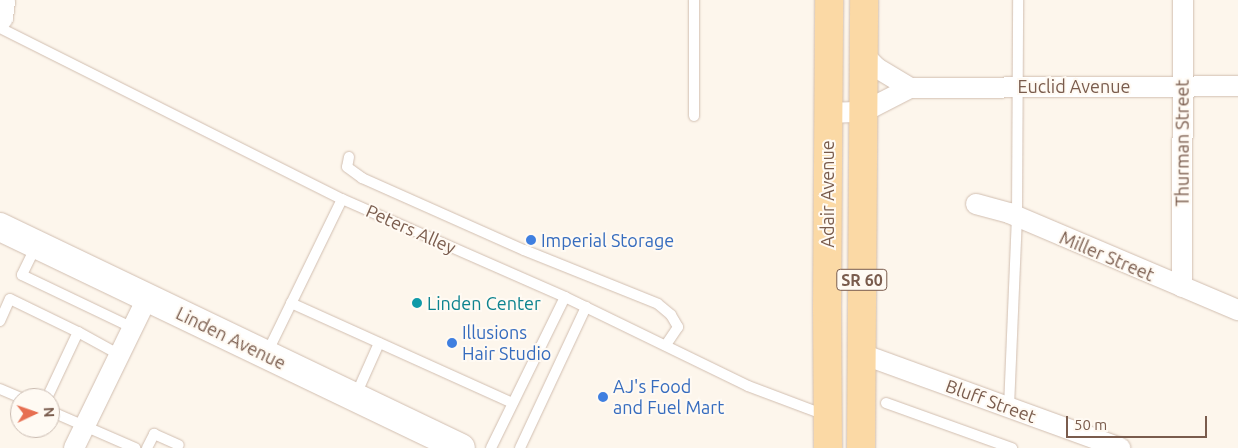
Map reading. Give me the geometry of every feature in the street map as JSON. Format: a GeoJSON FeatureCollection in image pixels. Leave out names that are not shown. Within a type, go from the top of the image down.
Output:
{"type":"FeatureCollection","features":[{"type":"Feature","properties":{"kind":"main road","name":"Adair Avenue"},"geometry":{"type":"LineString","coordinates":[[828,448],[827,113],[829,0]]}},
{"type":"Feature","properties":{"kind":"main road","name":"Adair Avenue"},"geometry":{"type":"LineString","coordinates":[[861,448],[864,0]]}},
{"type":"Feature","properties":{"kind":"main road","name":"Linden Avenue"},"geometry":{"type":"LineString","coordinates":[[0,227],[462,448]]}},
{"type":"Feature","properties":{"kind":"street"},"geometry":{"type":"LineString","coordinates":[[0,17],[2,0]]}},
{"type":"Feature","properties":{"kind":"street","name":"Thurman Street"},"geometry":{"type":"LineString","coordinates":[[1182,287],[1183,0]]}},
{"type":"Feature","properties":{"kind":"street"},"geometry":{"type":"LineString","coordinates":[[864,55],[877,68],[910,88]]}},
{"type":"Feature","properties":{"kind":"street","name":"Euclid Avenue"},"geometry":{"type":"LineString","coordinates":[[827,113],[863,112],[910,88],[1238,86]]}},
{"type":"Feature","properties":{"kind":"street","name":"Miller Street"},"geometry":{"type":"LineString","coordinates":[[976,204],[1017,217],[1238,310]]}},
{"type":"Feature","properties":{"kind":"street"},"geometry":{"type":"LineString","coordinates":[[74,448],[147,298]]}},
{"type":"Feature","properties":{"kind":"street","name":"Bluff Street"},"geometry":{"type":"LineString","coordinates":[[862,354],[1120,448]]}},
{"type":"Feature","properties":{"kind":"lane"},"geometry":{"type":"LineString","coordinates":[[694,0],[694,116]]}},
{"type":"Feature","properties":{"kind":"lane"},"geometry":{"type":"LineString","coordinates":[[1010,407],[1017,217],[1018,0]]}},
{"type":"Feature","properties":{"kind":"lane","name":"Peters Alley"},"geometry":{"type":"LineString","coordinates":[[0,28],[342,199],[565,297],[748,386],[829,416]]}},
{"type":"Feature","properties":{"kind":"lane"},"geometry":{"type":"LineString","coordinates":[[349,156],[347,167],[362,178],[524,250],[658,304],[672,315],[678,327],[666,345]]}},
{"type":"Feature","properties":{"kind":"lane"},"geometry":{"type":"LineString","coordinates":[[266,355],[342,199]]}},
{"type":"Feature","properties":{"kind":"lane"},"geometry":{"type":"LineString","coordinates":[[36,245],[22,275],[133,328]]}},
{"type":"Feature","properties":{"kind":"lane"},"geometry":{"type":"LineString","coordinates":[[490,448],[565,297]]}},
{"type":"Feature","properties":{"kind":"lane"},"geometry":{"type":"LineString","coordinates":[[0,322],[10,299],[120,355]]}},
{"type":"Feature","properties":{"kind":"lane"},"geometry":{"type":"LineString","coordinates":[[291,303],[512,403]]}},
{"type":"Feature","properties":{"kind":"lane"},"geometry":{"type":"LineString","coordinates":[[520,448],[586,307]]}},
{"type":"Feature","properties":{"kind":"lane"},"geometry":{"type":"LineString","coordinates":[[53,388],[78,332]]}},
{"type":"Feature","properties":{"kind":"lane"},"geometry":{"type":"LineString","coordinates":[[355,398],[379,343]]}},
{"type":"Feature","properties":{"kind":"lane"},"geometry":{"type":"LineString","coordinates":[[886,403],[1012,448]]}},
{"type":"Feature","properties":{"kind":"lane"},"geometry":{"type":"LineString","coordinates":[[60,415],[135,448]]}},
{"type":"Feature","properties":{"kind":"lane"},"geometry":{"type":"LineString","coordinates":[[147,448],[154,434],[179,445]]}},
{"type":"Feature","properties":{"kind":"place","name":"Imperial Storage"},"geometry":{"type":"Point","coordinates":[531,240]}},
{"type":"Feature","properties":{"kind":"place","name":"Linden Center"},"geometry":{"type":"Point","coordinates":[417,303]}},
{"type":"Feature","properties":{"kind":"place","name":"Illusions Hair Studio"},"geometry":{"type":"Point","coordinates":[452,343]}},
{"type":"Feature","properties":{"kind":"place","name":"AJ's Food and Fuel Mart"},"geometry":{"type":"Point","coordinates":[603,397]}}]}
